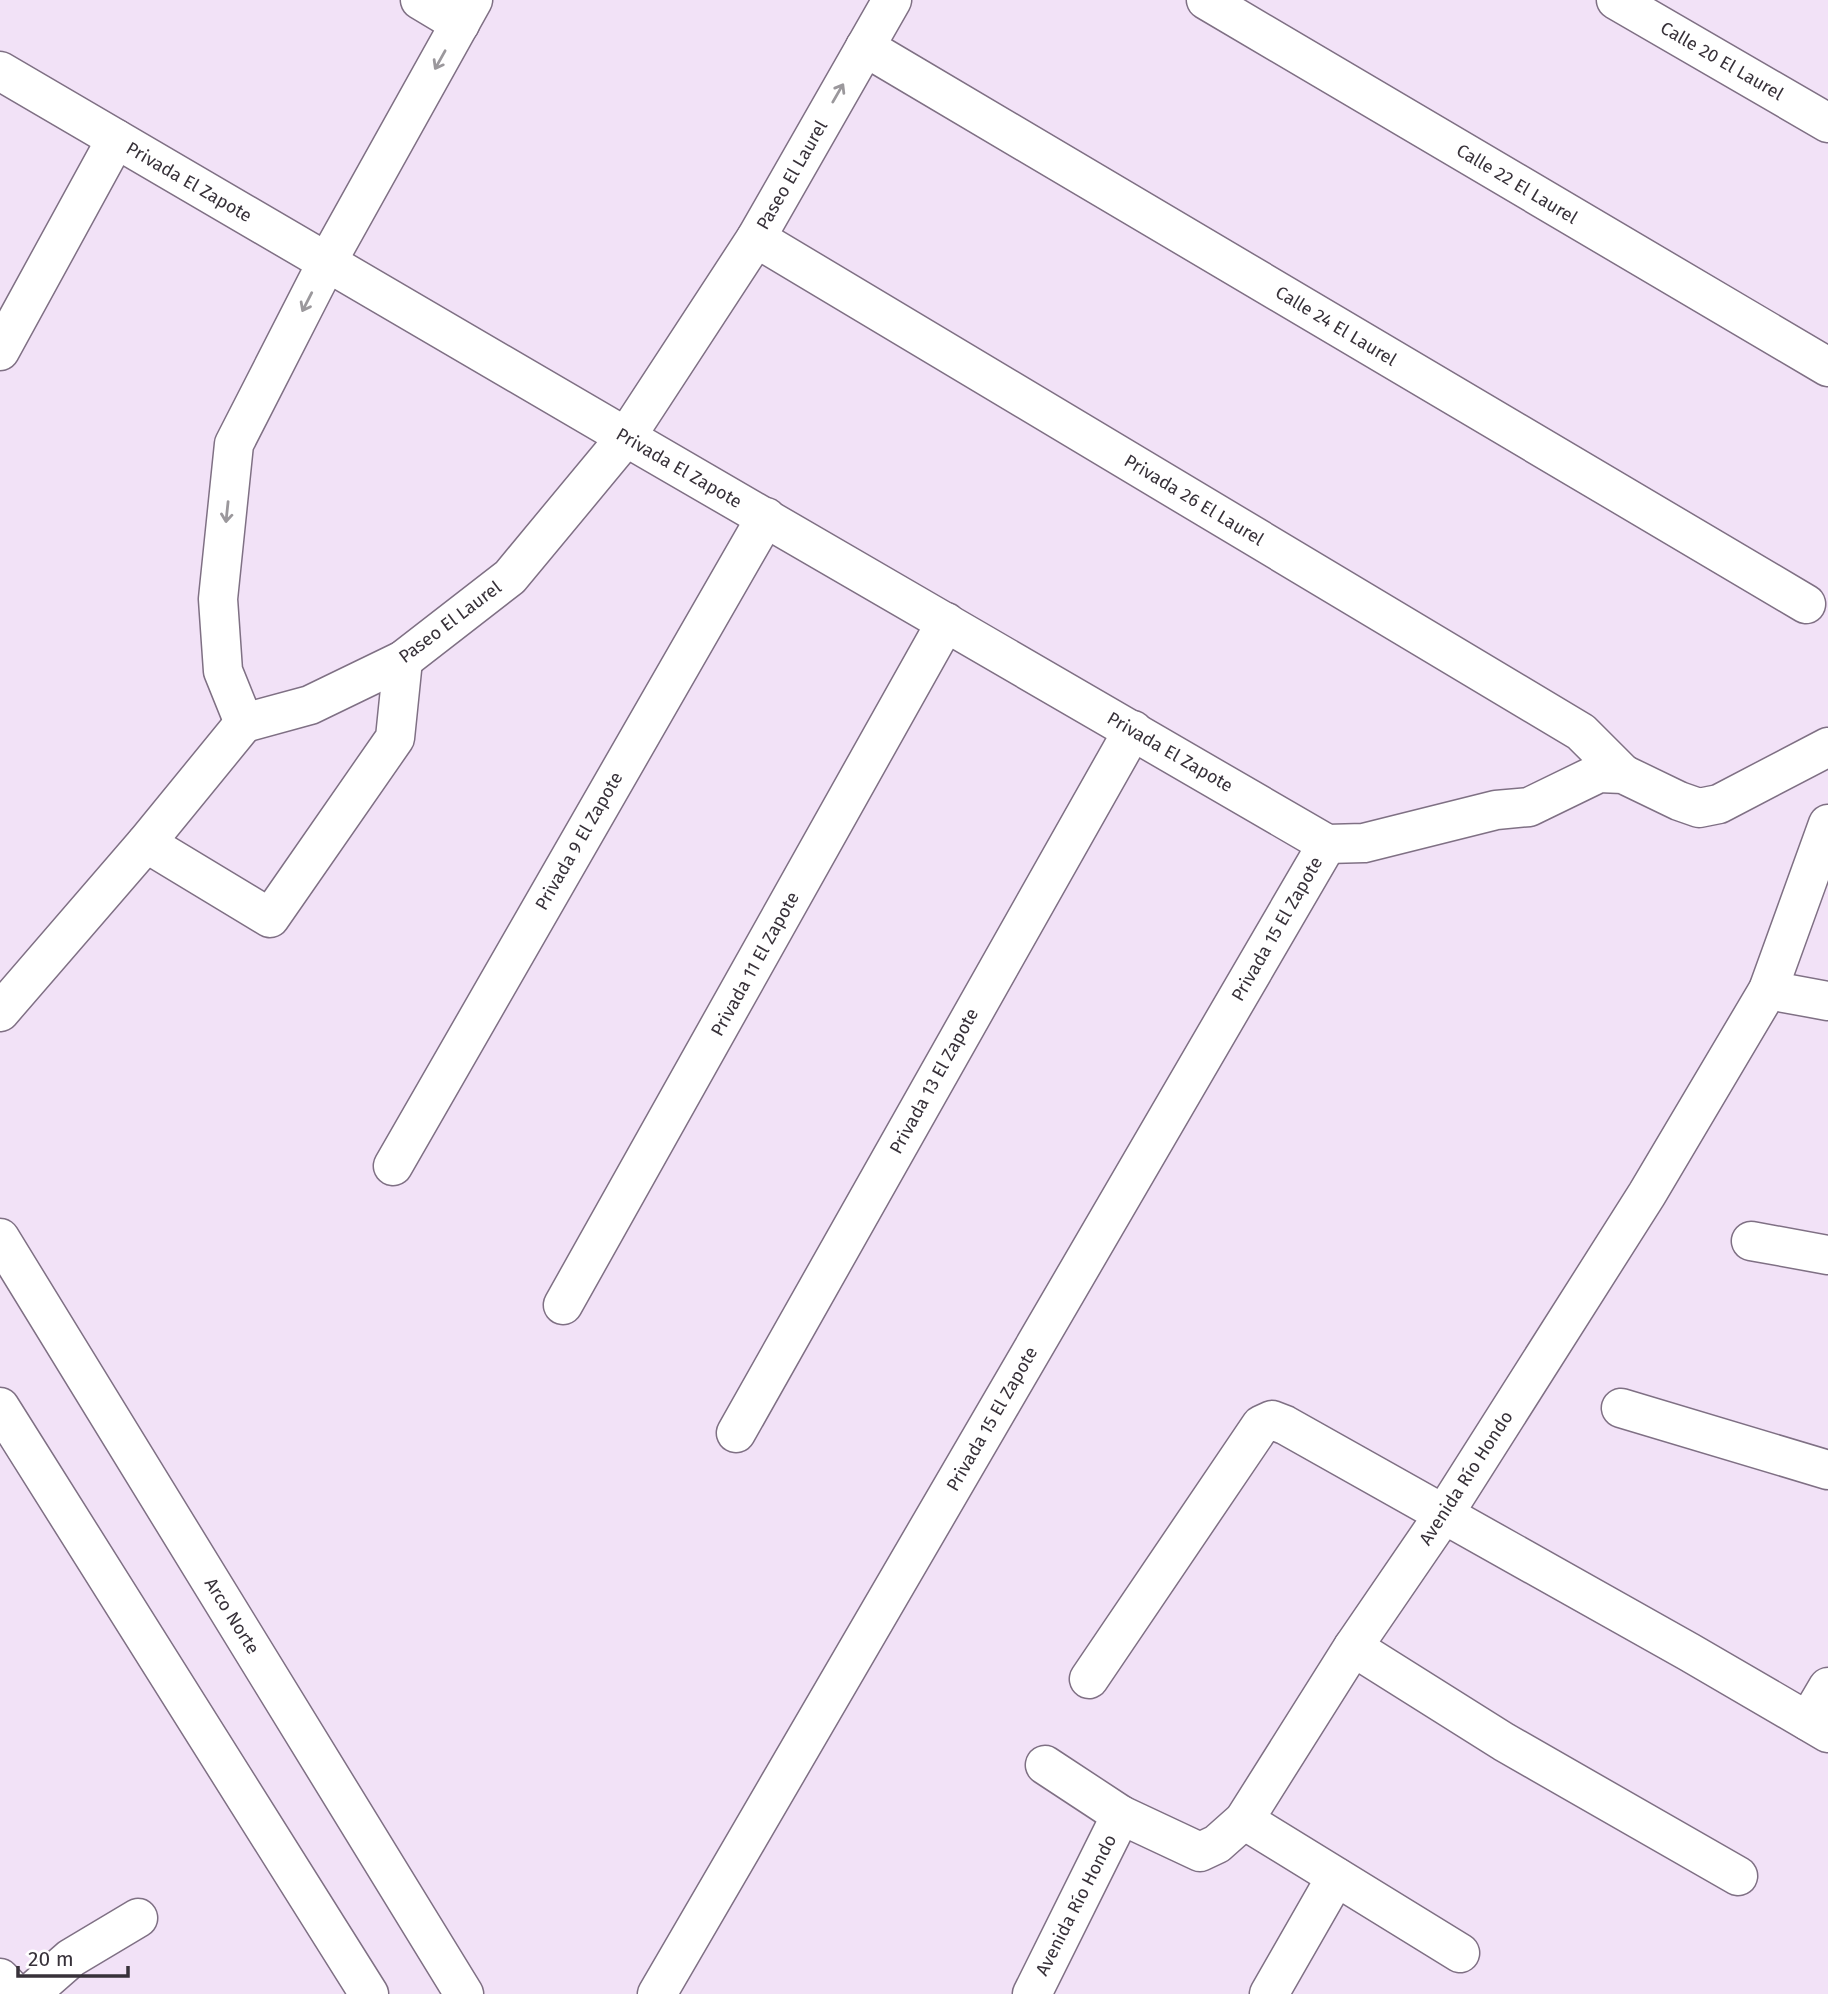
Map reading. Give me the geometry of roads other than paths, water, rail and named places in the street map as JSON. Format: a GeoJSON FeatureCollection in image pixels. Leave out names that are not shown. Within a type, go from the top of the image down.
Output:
{"type":"FeatureCollection","features":[{"type":"Feature","properties":{"kind":"street"},"geometry":{"type":"LineString","coordinates":[[0,1012],[146,843],[244,723],[223,671],[218,600],[234,444],[327,262],[466,12],[420,0]]}},
{"type":"Feature","properties":{"kind":"street","name":"Paseo El Laurel"},"geometry":{"type":"LineString","coordinates":[[244,723],[310,705],[403,660],[510,577],[626,437],[756,238],[892,0]]}},
{"type":"Feature","properties":{"kind":"street","name":"Calle 22 El Laurel"},"geometry":{"type":"LineString","coordinates":[[1206,0],[1828,367]]}},
{"type":"Feature","properties":{"kind":"street","name":"Calle 20 El Laurel"},"geometry":{"type":"LineString","coordinates":[[1616,0],[1828,123]]}},
{"type":"Feature","properties":{"kind":"street","name":"Calle 24 El Laurel"},"geometry":{"type":"LineString","coordinates":[[865,47],[1806,604]]}},
{"type":"Feature","properties":{"kind":"street","name":"Privada El Zapote"},"geometry":{"type":"LineString","coordinates":[[0,71],[1327,844]]}},
{"type":"Feature","properties":{"kind":"street"},"geometry":{"type":"LineString","coordinates":[[0,351],[116,139]]}},
{"type":"Feature","properties":{"kind":"street","name":"Privada 26 El Laurel"},"geometry":{"type":"LineString","coordinates":[[756,238],[1581,732],[1623,774]]}},
{"type":"Feature","properties":{"kind":"street","name":"Privada 9 El Zapote"},"geometry":{"type":"LineString","coordinates":[[393,1166],[766,517]]}},
{"type":"Feature","properties":{"kind":"street","name":"Privada 11 El Zapote"},"geometry":{"type":"LineString","coordinates":[[564,1305],[946,622]]}},
{"type":"Feature","properties":{"kind":"street"},"geometry":{"type":"LineString","coordinates":[[146,843],[270,918],[395,738],[403,660]]}},
{"type":"Feature","properties":{"kind":"street","name":"Privada 13 El Zapote"},"geometry":{"type":"LineString","coordinates":[[736,1433],[1133,730]]}},
{"type":"Feature","properties":{"kind":"street"},"geometry":{"type":"LineString","coordinates":[[1327,844],[1364,843],[1496,810],[1529,807],[1600,773],[1623,774],[1699,808],[1719,804],[1828,747]]}},
{"type":"Feature","properties":{"kind":"street","name":"Avenida Río Hondo"},"geometry":{"type":"LineString","coordinates":[[1032,1994],[1121,1815],[1200,1852],[1217,1844],[1244,1821],[1353,1647],[1444,1514],[1647,1194],[1768,990],[1828,824]]}},
{"type":"Feature","properties":{"kind":"street","name":"Privada 15 El Zapote"},"geometry":{"type":"LineString","coordinates":[[657,1994],[1327,844]]}},
{"type":"Feature","properties":{"kind":"street"},"geometry":{"type":"LineString","coordinates":[[1768,990],[1828,1002]]}},
{"type":"Feature","properties":{"kind":"street"},"geometry":{"type":"LineString","coordinates":[[1751,1241],[1828,1255]]}},
{"type":"Feature","properties":{"kind":"street","name":"Arco Norte"},"geometry":{"type":"LineString","coordinates":[[3,1249],[464,1994]]}},
{"type":"Feature","properties":{"kind":"street"},"geometry":{"type":"LineString","coordinates":[[0,1408],[369,1994]]}},
{"type":"Feature","properties":{"kind":"street"},"geometry":{"type":"LineString","coordinates":[[1621,1408],[1828,1470]]}},
{"type":"Feature","properties":{"kind":"street"},"geometry":{"type":"LineString","coordinates":[[1089,1679],[1261,1425],[1272,1420],[1444,1514],[1818,1727],[1828,1686]]}},
{"type":"Feature","properties":{"kind":"street"},"geometry":{"type":"LineString","coordinates":[[1353,1647],[1504,1742],[1738,1876]]}},
{"type":"Feature","properties":{"kind":"street"},"geometry":{"type":"LineString","coordinates":[[1045,1765],[1121,1815]]}},
{"type":"Feature","properties":{"kind":"street"},"geometry":{"type":"LineString","coordinates":[[1244,1821],[1460,1953]]}},
{"type":"Feature","properties":{"kind":"street"},"geometry":{"type":"LineString","coordinates":[[1269,1994],[1336,1877]]}},
{"type":"Feature","properties":{"kind":"street"},"geometry":{"type":"LineString","coordinates":[[30,1994],[71,1958],[138,1918]]}},
{"type":"Feature","properties":{"kind":"street"},"geometry":{"type":"LineString","coordinates":[[0,1978],[15,1994]]}}]}
